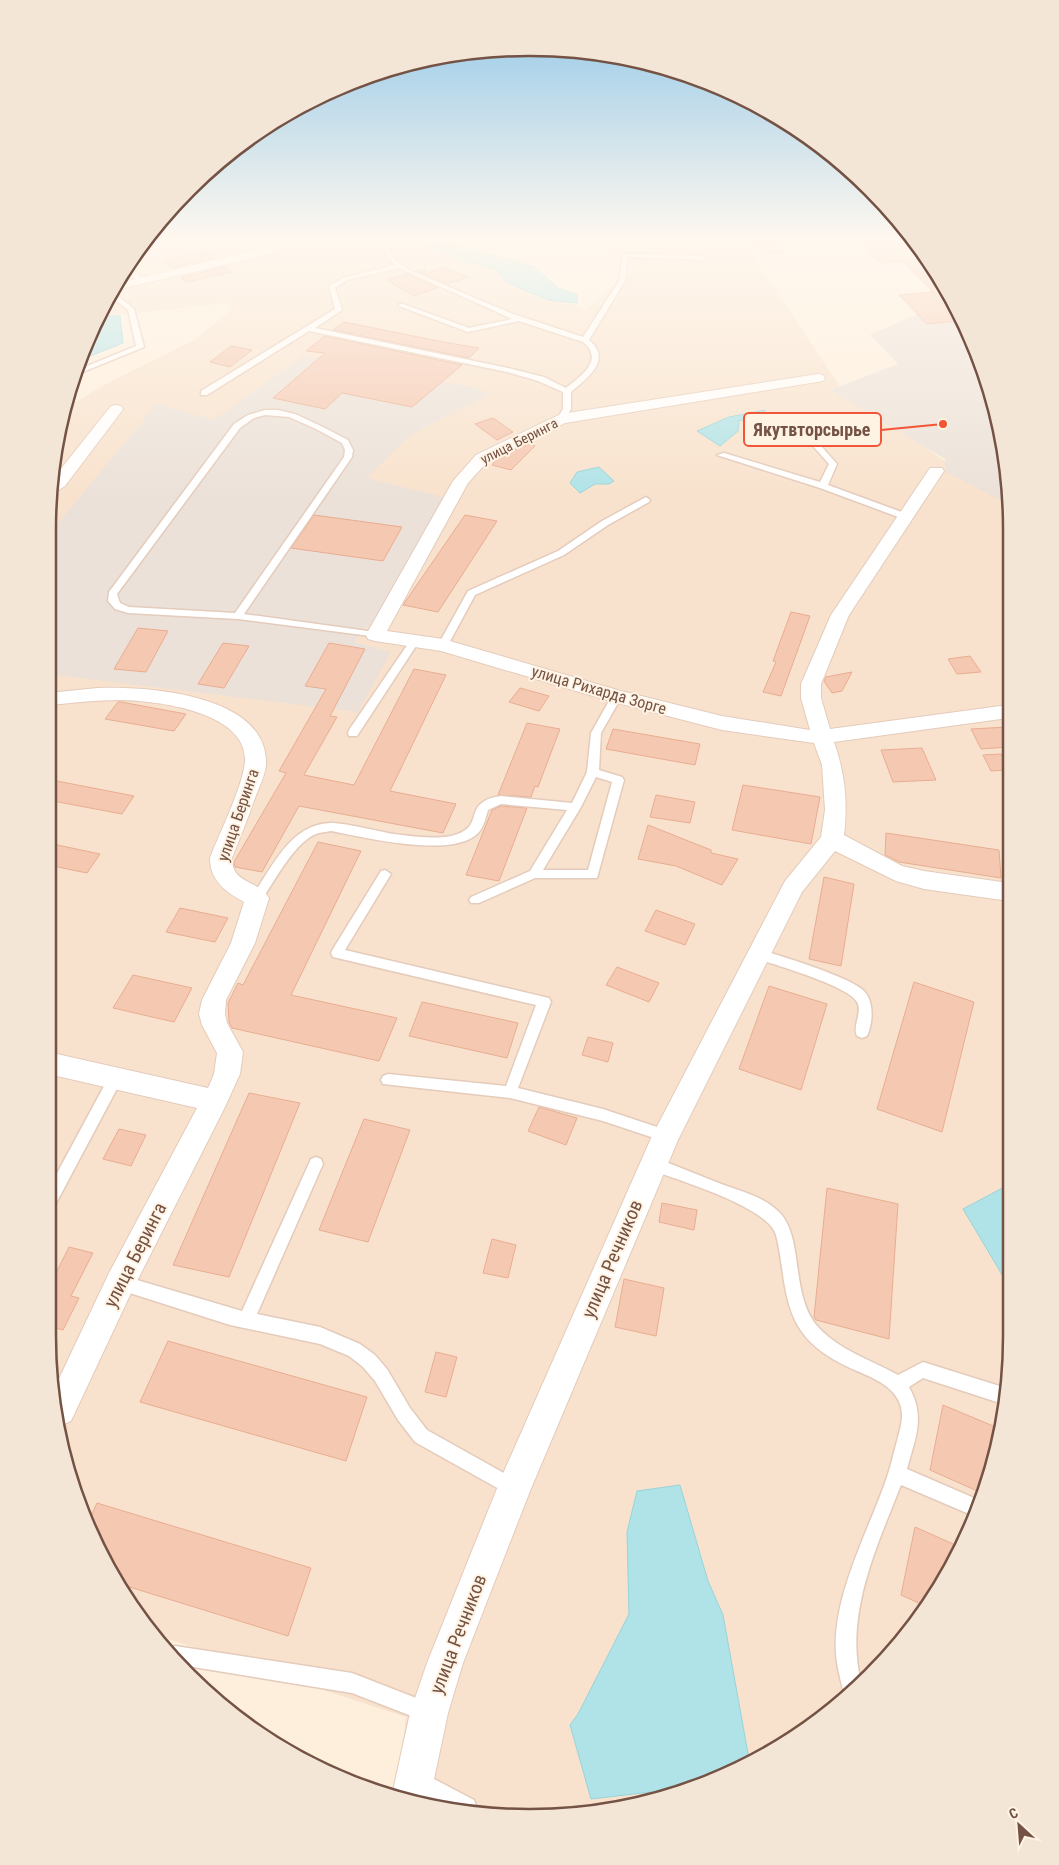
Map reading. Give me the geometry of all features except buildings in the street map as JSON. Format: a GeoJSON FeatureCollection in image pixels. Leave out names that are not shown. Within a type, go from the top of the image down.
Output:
{"type":"FeatureCollection","features":[{"type":"Feature","properties":{"kind":"street","name":"улица Беринга"},"geometry":{"type":"LineString","coordinates":[[376,634],[461,481],[473,466],[494,451],[561,419],[818,378]]}},
{"type":"Feature","properties":{"kind":"street"},"geometry":{"type":"LineString","coordinates":[[59,483],[116,409]]}},
{"type":"Feature","properties":{"kind":"street"},"geometry":{"type":"LineString","coordinates":[[936,470],[840,615],[811,684],[811,698],[832,765],[836,810],[832,839],[896,873],[924,880],[1003,891]]}},
{"type":"Feature","properties":{"kind":"street","name":"улица Рихарда Зорге"},"geometry":{"type":"LineString","coordinates":[[376,634],[443,645],[617,696],[759,730],[801,736],[823,737],[1003,711]]}},
{"type":"Feature","properties":{"kind":"street","name":"улица Беринга"},"geometry":{"type":"LineString","coordinates":[[56,698],[127,694],[148,696],[207,708],[223,714],[242,726],[252,740],[256,758],[255,771],[221,858],[220,868],[224,876],[232,884],[258,898],[243,943],[214,1000],[212,1014],[215,1025],[230,1052],[227,1074],[120,1283],[62,1407]]}},
{"type":"Feature","properties":{"kind":"street","name":"улица Речников"},"geometry":{"type":"LineString","coordinates":[[413,1790],[429,1712],[445,1663],[514,1488],[653,1164],[793,886],[832,839]]}},
{"type":"Feature","properties":{"kind":"street"},"geometry":{"type":"LineString","coordinates":[[56,1065],[214,1101]]}},
{"type":"Feature","properties":{"kind":"lane"},"geometry":{"type":"LineString","coordinates":[[84,370],[140,347],[135,324]]}},
{"type":"Feature","properties":{"kind":"lane"},"geometry":{"type":"LineString","coordinates":[[204,393],[317,324]]}},
{"type":"Feature","properties":{"kind":"lane"},"geometry":{"type":"LineString","coordinates":[[452,324],[468,330],[496,324]]}},
{"type":"Feature","properties":{"kind":"lane"},"geometry":{"type":"LineString","coordinates":[[536,324],[585,340],[595,350],[596,359],[592,368],[567,391]]}},
{"type":"Feature","properties":{"kind":"lane"},"geometry":{"type":"LineString","coordinates":[[585,340],[595,324]]}},
{"type":"Feature","properties":{"kind":"lane"},"geometry":{"type":"LineString","coordinates":[[309,329],[508,370],[542,379],[567,391]]}},
{"type":"Feature","properties":{"kind":"lane"},"geometry":{"type":"LineString","coordinates":[[561,419],[569,406],[567,391]]}},
{"type":"Feature","properties":{"kind":"lane"},"geometry":{"type":"LineString","coordinates":[[238,616],[348,458],[349,450],[345,442],[288,413],[268,412],[255,415],[236,426],[112,594],[112,600],[117,607],[128,610],[238,616],[376,634]]}},
{"type":"Feature","properties":{"kind":"lane"},"geometry":{"type":"LineString","coordinates":[[823,486],[833,464],[809,437],[813,427],[829,424]]}},
{"type":"Feature","properties":{"kind":"lane"},"geometry":{"type":"LineString","coordinates":[[721,455],[823,486],[904,516]]}},
{"type":"Feature","properties":{"kind":"lane"},"geometry":{"type":"LineString","coordinates":[[443,645],[471,593],[561,553],[605,523],[646,500]]}},
{"type":"Feature","properties":{"kind":"lane"},"geometry":{"type":"LineString","coordinates":[[353,733],[415,640]]}},
{"type":"Feature","properties":{"kind":"lane"},"geometry":{"type":"LineString","coordinates":[[534,874],[575,807],[593,772],[596,734],[617,696]]}},
{"type":"Feature","properties":{"kind":"lane"},"geometry":{"type":"LineString","coordinates":[[475,900],[534,874],[593,875],[618,780],[593,772]]}},
{"type":"Feature","properties":{"kind":"lane"},"geometry":{"type":"LineString","coordinates":[[258,898],[294,845],[303,836],[316,829],[331,827],[430,843],[447,842],[462,838],[475,829],[482,809],[492,801],[500,800],[575,807]]}},
{"type":"Feature","properties":{"kind":"lane"},"geometry":{"type":"LineString","coordinates":[[385,874],[337,953],[544,1002],[510,1092]]}},
{"type":"Feature","properties":{"kind":"lane"},"geometry":{"type":"LineString","coordinates":[[758,954],[842,983],[854,989],[862,997],[866,1007],[862,1032]]}},
{"type":"Feature","properties":{"kind":"lane"},"geometry":{"type":"LineString","coordinates":[[56,1189],[115,1079]]}},
{"type":"Feature","properties":{"kind":"lane"},"geometry":{"type":"LineString","coordinates":[[388,1080],[510,1092],[603,1115],[666,1136]]}},
{"type":"Feature","properties":{"kind":"lane"},"geometry":{"type":"LineString","coordinates":[[246,1320],[316,1164]]}},
{"type":"Feature","properties":{"kind":"lane"},"geometry":{"type":"LineString","coordinates":[[653,1164],[756,1204],[770,1213],[780,1225],[796,1303],[804,1321],[813,1333],[832,1351],[882,1374],[898,1384],[908,1402],[911,1418],[897,1474],[858,1574],[848,1626],[847,1662],[851,1682]]}},
{"type":"Feature","properties":{"kind":"lane"},"geometry":{"type":"LineString","coordinates":[[120,1283],[230,1318],[330,1339],[353,1348],[381,1375],[410,1425],[421,1436],[514,1488]]}},
{"type":"Feature","properties":{"kind":"lane"},"geometry":{"type":"LineString","coordinates":[[898,1384],[923,1370],[999,1394]]}},
{"type":"Feature","properties":{"kind":"lane"},"geometry":{"type":"LineString","coordinates":[[897,1474],[971,1505]]}},
{"type":"Feature","properties":{"kind":"lane"},"geometry":{"type":"LineString","coordinates":[[182,1656],[352,1683],[429,1712]]}},
{"type":"Feature","properties":{"kind":"lane"},"geometry":{"type":"LineString","coordinates":[[413,1790],[453,1803]]}},
{"type":"Feature","properties":{"kind":"shaded area"},"geometry":{"type":"Polygon","coordinates":[[[214,324],[798,324],[841,388],[1002,502],[1003,1336],[999,1397],[987,1458],[967,1517],[954,1545],[923,1598],[885,1648],[842,1691],[792,1729],[739,1760],[682,1784],[622,1800],[591,1805],[530,1809],[468,1805],[437,1800],[397,1790],[406,1717],[166,1638],[154,1624],[120,1572],[92,1517],[81,1488],[65,1428],[60,1397],[56,1336],[56,530],[60,468],[73,404],[104,385],[196,339],[214,324]]]}},
{"type":"Feature","properties":{"kind":"shaded area"},"geometry":{"type":"Polygon","coordinates":[[[895,324],[956,324],[978,377],[987,407],[999,468],[1002,501],[946,472],[945,459],[830,390],[898,364],[870,335],[895,324]]]}},
{"type":"Feature","properties":{"kind":"shaded area"},"geometry":{"type":"Polygon","coordinates":[[[303,356],[478,388],[489,395],[410,435],[367,478],[443,497],[375,627],[367,626],[354,642],[391,652],[358,712],[56,675],[56,525],[157,404],[214,420],[303,356]]]}},
{"type":"Feature","properties":{"kind":"water"},"geometry":{"type":"Polygon","coordinates":[[[103,324],[121,324],[123,343],[89,357],[103,324]]]}},
{"type":"Feature","properties":{"kind":"water"},"geometry":{"type":"Polygon","coordinates":[[[765,410],[765,415],[746,421],[739,420],[738,431],[720,446],[697,431],[729,417],[765,410]]]}},
{"type":"Feature","properties":{"kind":"water"},"geometry":{"type":"Polygon","coordinates":[[[599,467],[614,481],[609,484],[595,484],[580,493],[570,483],[577,472],[599,467]]]}},
{"type":"Feature","properties":{"kind":"water"},"geometry":{"type":"Polygon","coordinates":[[[1003,1188],[1003,1276],[963,1209],[1003,1188]]]}},
{"type":"Feature","properties":{"kind":"water"},"geometry":{"type":"Polygon","coordinates":[[[680,1485],[708,1581],[723,1615],[748,1755],[711,1773],[658,1791],[591,1799],[570,1725],[578,1714],[629,1614],[627,1532],[637,1491],[680,1485]]]}},
{"type":"Feature","properties":{"kind":"place","name":"Якутвторсырье"},"geometry":{"type":"Point","coordinates":[943,424]}}]}
